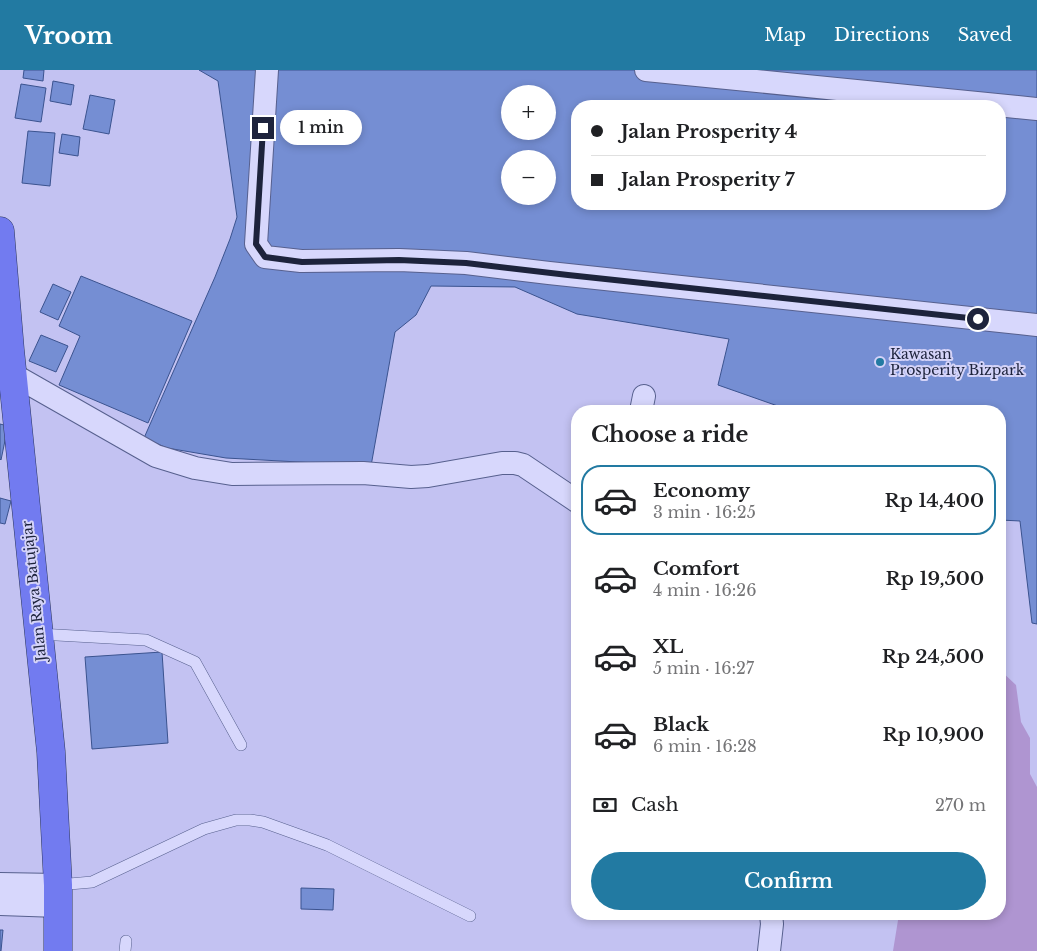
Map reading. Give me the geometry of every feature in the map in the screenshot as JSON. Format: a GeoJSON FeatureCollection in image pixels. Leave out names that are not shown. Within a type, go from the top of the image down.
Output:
{"type":"FeatureCollection","features":[{"type":"Feature","properties":{"kind":"highway","name":"Jalan Raya Batujajar"},"geometry":{"type":"LineString","coordinates":[[0,231],[12,374],[51,752],[58,896],[58,951]]}},
{"type":"Feature","properties":{"kind":"street"},"geometry":{"type":"LineString","coordinates":[[267,70],[256,244],[265,257],[302,262],[399,260],[466,263],[1037,325]]}},
{"type":"Feature","properties":{"kind":"street"},"geometry":{"type":"LineString","coordinates":[[646,70],[939,100]]}},
{"type":"Feature","properties":{"kind":"street"},"geometry":{"type":"LineString","coordinates":[[1006,107],[1037,110]]}},
{"type":"Feature","properties":{"kind":"street"},"geometry":{"type":"LineString","coordinates":[[12,374],[156,456],[194,468],[232,474],[363,473],[411,477],[428,476],[502,463],[515,463],[523,466],[571,497]]}},
{"type":"Feature","properties":{"kind":"street"},"geometry":{"type":"LineString","coordinates":[[0,884],[58,896]]}},
{"type":"Feature","properties":{"kind":"street"},"geometry":{"type":"LineString","coordinates":[[0,904],[58,896]]}},
{"type":"Feature","properties":{"kind":"street"},"geometry":{"type":"LineString","coordinates":[[769,951],[772,920]]}},
{"type":"Feature","properties":{"kind":"lane"},"geometry":{"type":"LineString","coordinates":[[39,634],[146,640],[195,662],[241,746]]}},
{"type":"Feature","properties":{"kind":"lane"},"geometry":{"type":"LineString","coordinates":[[58,896],[204,829],[236,820],[250,820],[263,822],[326,845],[470,916]]}},
{"type":"Feature","properties":{"kind":"shaded area"},"geometry":{"type":"Polygon","coordinates":[[[1006,676],[1016,685],[1021,722],[1030,738],[1030,774],[1037,787],[1037,951],[893,951],[898,920],[1006,920],[1006,676]]]}},
{"type":"Feature","properties":{"kind":"building"},"geometry":{"type":"Polygon","coordinates":[[[24,70],[44,70],[43,81],[23,78],[24,70]]]}},
{"type":"Feature","properties":{"kind":"building","name":"Kawasan Prosperity Bizpark"},"geometry":{"type":"Polygon","coordinates":[[[199,70],[1037,70],[1037,624],[1032,623],[1020,521],[1006,520],[1006,405],[775,405],[718,385],[729,339],[577,314],[515,287],[431,286],[416,315],[395,332],[371,466],[226,458],[167,448],[144,438],[230,239],[237,217],[218,81],[199,70]]]}},
{"type":"Feature","properties":{"kind":"building"},"geometry":{"type":"Polygon","coordinates":[[[53,81],[74,85],[71,105],[50,101],[53,81]]]}},
{"type":"Feature","properties":{"kind":"building"},"geometry":{"type":"Polygon","coordinates":[[[21,84],[46,88],[41,122],[15,118],[21,84]]]}},
{"type":"Feature","properties":{"kind":"building"},"geometry":{"type":"Polygon","coordinates":[[[90,95],[115,100],[109,134],[83,129],[90,95]]]}},
{"type":"Feature","properties":{"kind":"building"},"geometry":{"type":"Polygon","coordinates":[[[28,131],[55,133],[50,186],[22,183],[28,131]]]}},
{"type":"Feature","properties":{"kind":"building"},"geometry":{"type":"Polygon","coordinates":[[[62,134],[80,137],[78,156],[59,153],[62,134]]]}},
{"type":"Feature","properties":{"kind":"building"},"geometry":{"type":"Polygon","coordinates":[[[81,276],[192,321],[148,423],[59,385],[80,336],[59,326],[81,276]]]}},
{"type":"Feature","properties":{"kind":"building"},"geometry":{"type":"Polygon","coordinates":[[[53,284],[71,292],[58,320],[40,312],[53,284]]]}},
{"type":"Feature","properties":{"kind":"building"},"geometry":{"type":"Polygon","coordinates":[[[41,335],[68,346],[56,372],[29,361],[41,335]]]}},
{"type":"Feature","properties":{"kind":"building"},"geometry":{"type":"Polygon","coordinates":[[[0,424],[8,426],[1,460],[0,459],[0,424]]]}},
{"type":"Feature","properties":{"kind":"building"},"geometry":{"type":"Polygon","coordinates":[[[0,498],[11,501],[5,524],[0,523],[0,498]]]}},
{"type":"Feature","properties":{"kind":"building"},"geometry":{"type":"Polygon","coordinates":[[[162,652],[168,743],[92,749],[85,657],[162,652]]]}},
{"type":"Feature","properties":{"kind":"building"},"geometry":{"type":"Polygon","coordinates":[[[301,888],[334,889],[333,910],[301,909],[301,888]]]}},
{"type":"Feature","properties":{"kind":"building"},"geometry":{"type":"Polygon","coordinates":[[[0,930],[3,930],[1,951],[0,951],[0,930]]]}},
{"type":"Feature","properties":{"kind":"place","name":"Kawasan Prosperity Bizpark"},"geometry":{"type":"Point","coordinates":[880,362]}},
{"type":"Feature","properties":{"kind":"route"},"geometry":{"type":"LineString","coordinates":[[263,128],[256,244],[265,257],[302,262],[399,260],[466,263],[978,319]]}}]}
